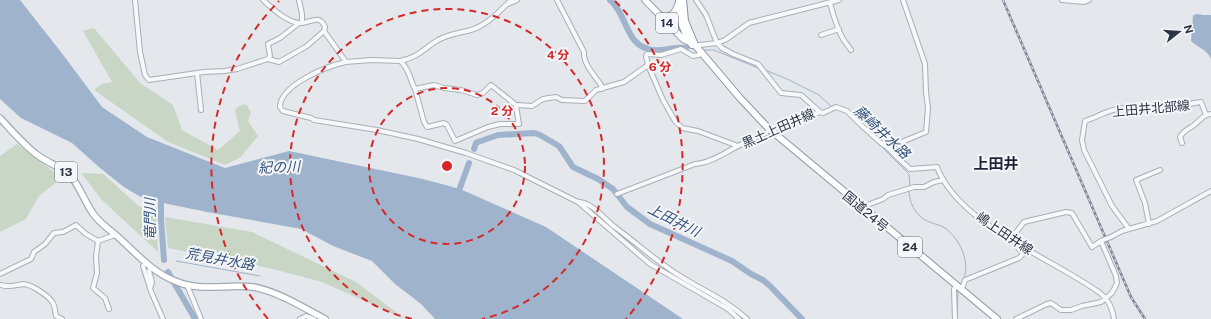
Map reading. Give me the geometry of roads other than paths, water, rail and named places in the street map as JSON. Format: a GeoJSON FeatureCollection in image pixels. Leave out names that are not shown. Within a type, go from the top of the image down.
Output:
{"type":"FeatureCollection","features":[{"type":"Feature","properties":{"kind":"highway","name":"国道24号"},"geometry":{"type":"LineString","coordinates":[[678,0],[680,19],[700,55],[771,131],[997,319]]}},
{"type":"Feature","properties":{"kind":"highway","name":"国道24号"},"geometry":{"type":"LineString","coordinates":[[683,0],[685,21],[693,44],[740,98]]}},
{"type":"Feature","properties":{"kind":"main road","name":"14"},"geometry":{"type":"LineString","coordinates":[[645,0],[683,39],[693,44]]}},
{"type":"Feature","properties":{"kind":"main road","name":"13"},"geometry":{"type":"LineString","coordinates":[[0,118],[23,143],[37,155],[63,170],[71,177],[92,213],[157,271],[176,282],[185,285],[207,287],[246,287],[261,289],[271,292],[325,319]]}},
{"type":"Feature","properties":{"kind":"street"},"geometry":{"type":"LineString","coordinates":[[135,0],[140,52],[145,75],[149,80],[237,69],[268,59],[280,62],[307,46],[324,31]]}},
{"type":"Feature","properties":{"kind":"street"},"geometry":{"type":"LineString","coordinates":[[263,0],[284,17],[300,23]]}},
{"type":"Feature","properties":{"kind":"street"},"geometry":{"type":"LineString","coordinates":[[299,0],[302,14],[300,23]]}},
{"type":"Feature","properties":{"kind":"street"},"geometry":{"type":"LineString","coordinates":[[511,0],[494,17],[481,25],[471,30],[448,36],[437,41],[415,57],[400,61],[371,60],[346,62],[322,69],[301,80],[295,85],[281,98],[280,107],[283,111],[314,120],[377,130],[418,139],[466,153],[514,170],[578,202],[650,264],[728,309],[739,319]]}},
{"type":"Feature","properties":{"kind":"street"},"geometry":{"type":"LineString","coordinates":[[506,4],[517,0]]}},
{"type":"Feature","properties":{"kind":"street"},"geometry":{"type":"LineString","coordinates":[[557,0],[584,52],[586,61],[602,89]]}},
{"type":"Feature","properties":{"kind":"street"},"geometry":{"type":"LineString","coordinates":[[661,17],[670,16],[674,12],[678,0]]}},
{"type":"Feature","properties":{"kind":"street"},"geometry":{"type":"LineString","coordinates":[[696,0],[706,15],[717,43]]}},
{"type":"Feature","properties":{"kind":"street"},"geometry":{"type":"LineString","coordinates":[[693,44],[700,45],[717,43],[725,40],[749,23],[839,0]]}},
{"type":"Feature","properties":{"kind":"street"},"geometry":{"type":"LineString","coordinates":[[899,160],[892,146],[926,132],[928,108],[925,64],[903,0]]}},
{"type":"Feature","properties":{"kind":"street"},"geometry":{"type":"LineString","coordinates":[[1062,0],[1078,2],[1089,0]]}},
{"type":"Feature","properties":{"kind":"street"},"geometry":{"type":"LineString","coordinates":[[830,2],[834,20],[842,38],[851,50]]}},
{"type":"Feature","properties":{"kind":"street"},"geometry":{"type":"LineString","coordinates":[[268,59],[270,56],[268,44],[280,38],[300,23],[314,19],[324,24],[324,31],[346,62]]}},
{"type":"Feature","properties":{"kind":"street"},"geometry":{"type":"LineString","coordinates":[[821,35],[839,29]]}},
{"type":"Feature","properties":{"kind":"street","name":"黒土上田井線"},"geometry":{"type":"LineString","coordinates":[[618,194],[695,164],[700,164],[726,154],[738,146],[794,120],[820,112],[802,95],[781,93],[758,64],[733,54],[722,48],[717,43]]}},
{"type":"Feature","properties":{"kind":"street"},"geometry":{"type":"LineString","coordinates":[[700,55],[693,56],[681,49],[661,55],[648,54],[646,56],[648,65],[663,100],[675,122],[682,128],[698,131],[738,146]]}},
{"type":"Feature","properties":{"kind":"street"},"geometry":{"type":"LineString","coordinates":[[400,61],[406,66],[415,89],[424,122],[427,127],[444,123],[447,125],[455,141],[500,124],[519,124],[516,106],[518,105]]}},
{"type":"Feature","properties":{"kind":"street"},"geometry":{"type":"LineString","coordinates":[[415,89],[434,85],[461,90],[477,95],[483,93],[491,85],[505,95],[511,102],[518,105],[532,106],[543,99],[556,97],[562,100],[585,101],[596,90],[624,82],[648,65]]}},
{"type":"Feature","properties":{"kind":"street"},"geometry":{"type":"LineString","coordinates":[[197,73],[201,110]]}},
{"type":"Feature","properties":{"kind":"street","name":"上田井北部線"},"geometry":{"type":"LineString","coordinates":[[1129,229],[1112,206],[1084,150],[1082,140],[1085,121],[1091,120],[1101,113],[1118,109],[1162,108],[1202,102],[1209,114]]}},
{"type":"Feature","properties":{"kind":"street","name":"嶋上田井線"},"geometry":{"type":"LineString","coordinates":[[820,112],[823,113],[836,107],[848,111],[881,143],[887,146],[899,160],[910,168],[937,167],[943,180],[956,196],[980,219],[1016,243],[1088,284],[1107,298]]}},
{"type":"Feature","properties":{"kind":"street"},"geometry":{"type":"LineString","coordinates":[[1182,144],[1180,137],[1182,133],[1196,124],[1199,119],[1209,114]]}},
{"type":"Feature","properties":{"kind":"street"},"geometry":{"type":"LineString","coordinates":[[1149,224],[1145,203],[1136,180],[1160,170]]}},
{"type":"Feature","properties":{"kind":"street"},"geometry":{"type":"LineString","coordinates":[[862,207],[883,199],[888,195],[914,187],[924,187],[934,182],[943,180]]}},
{"type":"Feature","properties":{"kind":"street"},"geometry":{"type":"LineString","coordinates":[[1011,239],[1024,222],[1066,212],[1072,213],[1092,247],[1129,229],[1158,221],[1211,191]]}},
{"type":"Feature","properties":{"kind":"street"},"geometry":{"type":"LineString","coordinates":[[578,202],[583,202],[592,207],[665,266],[680,276],[719,297],[747,319]]}},
{"type":"Feature","properties":{"kind":"street"},"geometry":{"type":"LineString","coordinates":[[0,274],[31,259],[34,252],[46,244],[52,234],[63,232],[76,224],[86,234],[98,241],[115,235]]}},
{"type":"Feature","properties":{"kind":"street"},"geometry":{"type":"LineString","coordinates":[[98,241],[96,257],[98,273],[93,288],[105,298],[109,309]]}},
{"type":"Feature","properties":{"kind":"street"},"geometry":{"type":"LineString","coordinates":[[1016,319],[1051,303],[1057,308],[1066,311],[1101,302],[1107,298],[1115,287],[1116,276],[1102,241]]}},
{"type":"Feature","properties":{"kind":"street"},"geometry":{"type":"LineString","coordinates":[[955,319],[954,289],[959,287],[966,280],[1019,258],[1022,255],[1022,252],[1016,246],[1016,243]]}},
{"type":"Feature","properties":{"kind":"street"},"geometry":{"type":"LineString","coordinates":[[142,266],[163,319]]}},
{"type":"Feature","properties":{"kind":"street"},"geometry":{"type":"LineString","coordinates":[[150,289],[152,282],[149,271],[152,267]]}},
{"type":"Feature","properties":{"kind":"street"},"geometry":{"type":"LineString","coordinates":[[0,285],[9,288],[25,284],[32,287],[52,301],[56,316],[62,319]]}},
{"type":"Feature","properties":{"kind":"street"},"geometry":{"type":"LineString","coordinates":[[185,285],[201,319]]}},
{"type":"Feature","properties":{"kind":"street"},"geometry":{"type":"LineString","coordinates":[[1107,298],[1112,308],[1114,319]]}},
{"type":"Feature","properties":{"kind":"street"},"geometry":{"type":"LineString","coordinates":[[300,319],[307,316],[314,319]]}},
{"type":"Feature","properties":{"kind":"water","name":"紀の川"},"geometry":{"type":"Polygon","coordinates":[[[0,0],[20,0],[102,107],[147,137],[225,168],[289,151],[423,179],[460,189],[546,227],[683,319],[435,319],[421,304],[395,284],[372,261],[333,246],[301,229],[144,199],[124,187],[72,143],[21,118],[0,99],[0,0]]]}},
{"type":"Feature","properties":{"kind":"water"},"geometry":{"type":"Polygon","coordinates":[[[1193,15],[1211,15],[1211,59],[1205,51],[1191,41],[1193,15]]]}},
{"type":"Feature","properties":{"kind":"waterway","name":"藤崎井水路"},"geometry":{"type":"LineString","coordinates":[[610,0],[616,6],[632,36],[637,43],[643,47],[652,50],[686,48]]}},
{"type":"Feature","properties":{"kind":"waterway","name":"藤崎井水路"},"geometry":{"type":"LineString","coordinates":[[705,50],[714,50],[758,68]]}},
{"type":"Feature","properties":{"kind":"waterway","name":"藤崎井水路"},"geometry":{"type":"LineString","coordinates":[[765,70],[819,95],[832,107]]}},
{"type":"Feature","properties":{"kind":"waterway","name":"上田井川"},"geometry":{"type":"LineString","coordinates":[[474,149],[476,143],[498,135],[534,133],[540,135],[559,146],[573,167],[598,179],[613,189],[627,207],[650,224],[732,261],[763,280],[802,319]]}},
{"type":"Feature","properties":{"kind":"waterway","name":"藤崎井水路"},"geometry":{"type":"LineString","coordinates":[[880,145],[909,174],[910,188]]}},
{"type":"Feature","properties":{"kind":"waterway","name":"上田井川"},"geometry":{"type":"LineString","coordinates":[[457,196],[469,163]]}},
{"type":"Feature","properties":{"kind":"waterway","name":"藤崎井水路"},"geometry":{"type":"LineString","coordinates":[[909,191],[911,203],[918,214],[928,221],[945,228],[959,244],[965,258],[966,271],[964,278]]}},
{"type":"Feature","properties":{"kind":"waterway","name":"竜門川"},"geometry":{"type":"LineString","coordinates":[[161,195],[164,260]]}},
{"type":"Feature","properties":{"kind":"waterway","name":"荒見井水路"},"geometry":{"type":"LineString","coordinates":[[176,261],[260,276]]}},
{"type":"Feature","properties":{"kind":"waterway","name":"竜門川"},"geometry":{"type":"LineString","coordinates":[[168,272],[195,319]]}},
{"type":"Feature","properties":{"kind":"waterway","name":"藤崎井水路"},"geometry":{"type":"LineString","coordinates":[[957,319],[958,290]]}},
{"type":"Feature","properties":{"kind":"railway"},"geometry":{"type":"LineString","coordinates":[[1003,0],[1131,297],[1145,319]]}},
{"type":"Feature","properties":{"kind":"district","name":"上田井"},"geometry":{"type":"Point","coordinates":[996,164]}}]}
